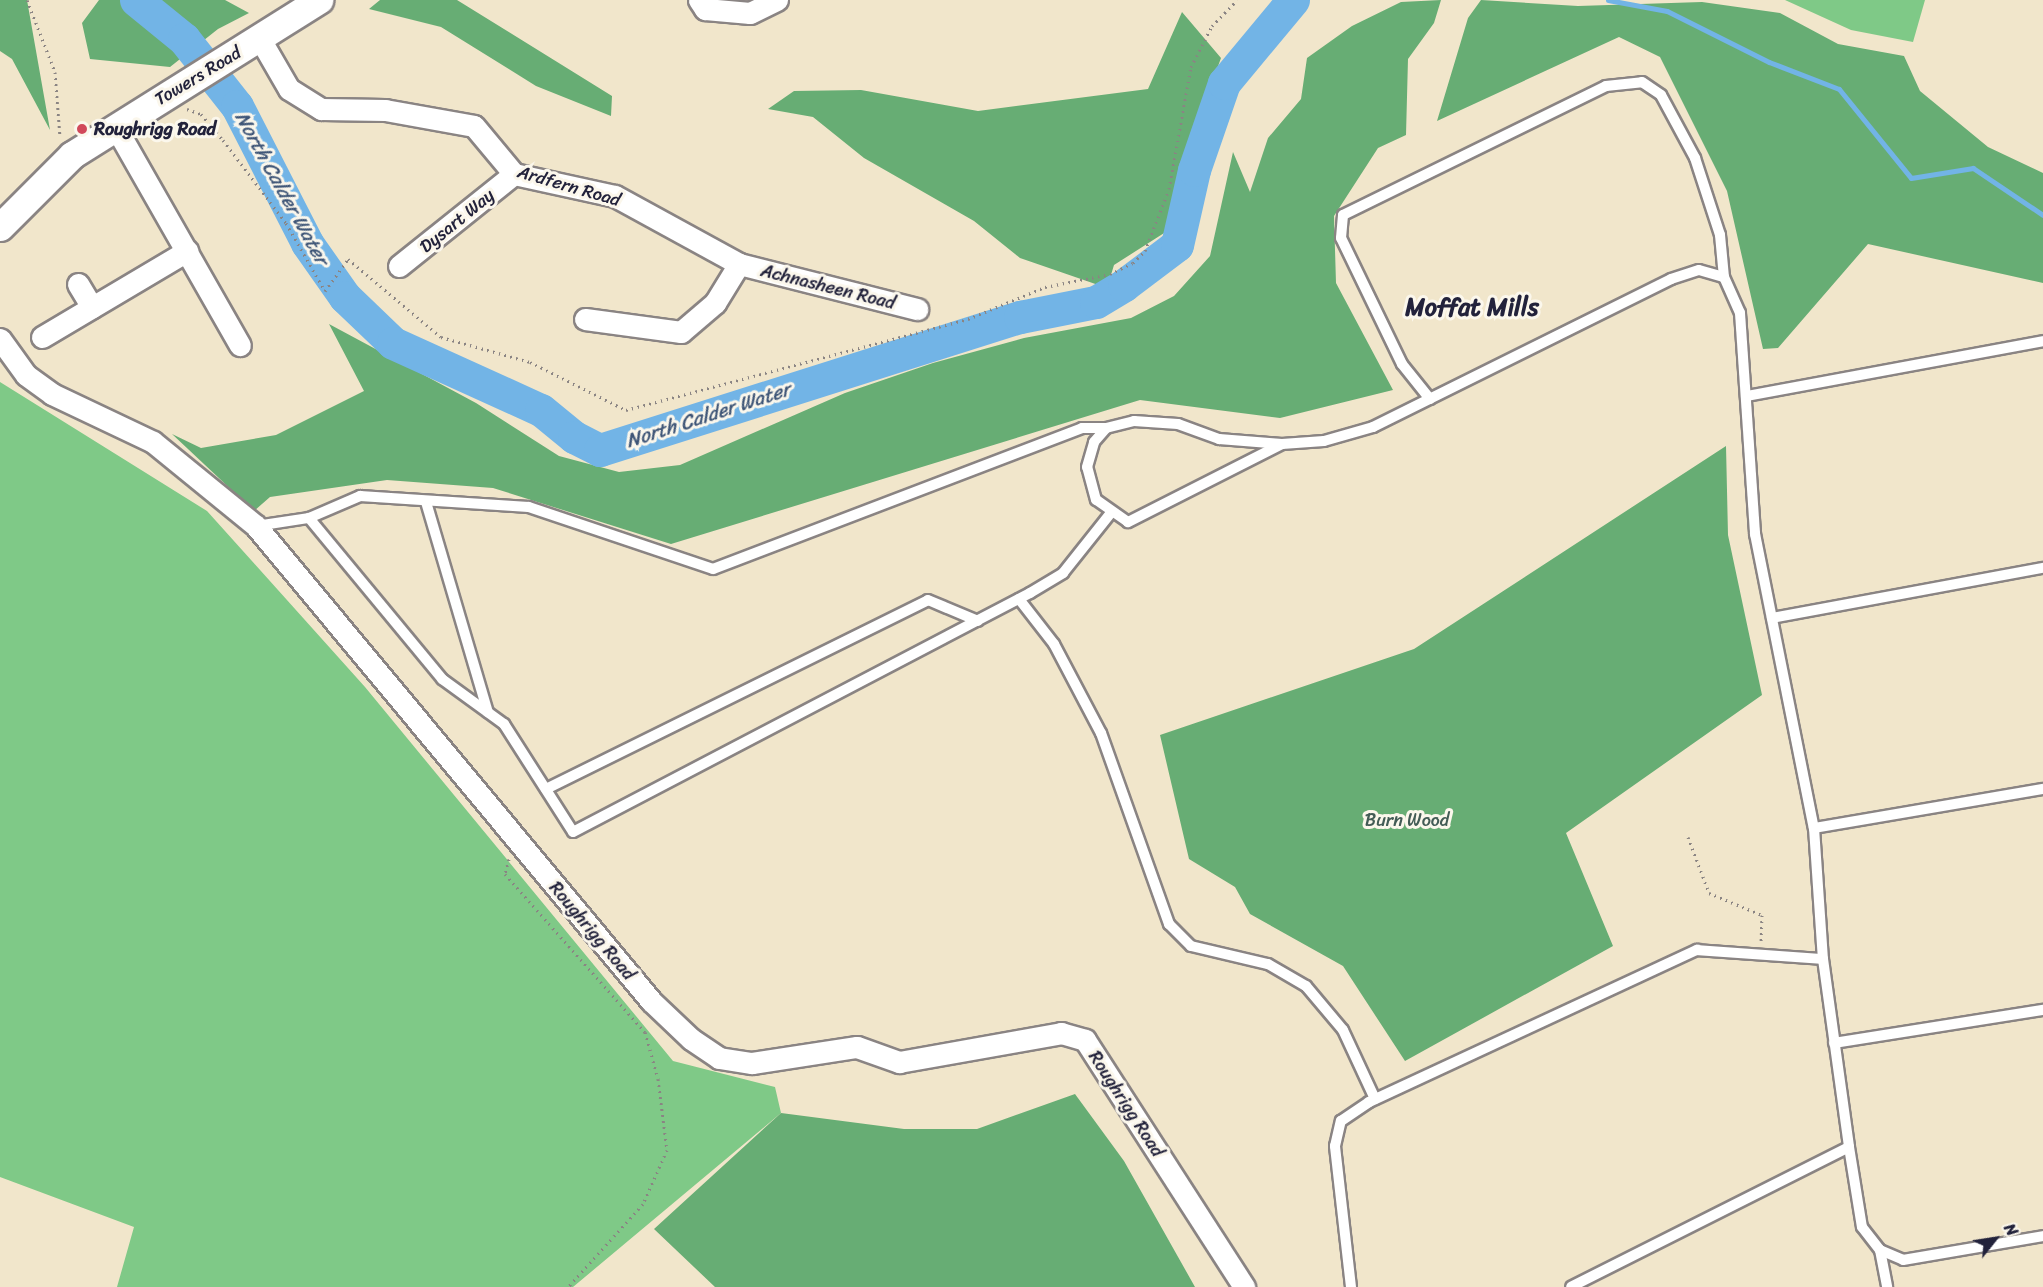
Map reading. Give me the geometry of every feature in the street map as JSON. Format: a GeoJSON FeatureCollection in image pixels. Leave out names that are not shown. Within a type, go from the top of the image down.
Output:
{"type":"FeatureCollection","features":[{"type":"Feature","properties":{"kind":"street","name":"Towers Road"},"geometry":{"type":"LineString","coordinates":[[0,227],[72,155],[319,0]]}},
{"type":"Feature","properties":{"kind":"street"},"geometry":{"type":"LineString","coordinates":[[699,0],[705,9],[750,13],[777,0]]}},
{"type":"Feature","properties":{"kind":"street","name":"Ardfern Road"},"geometry":{"type":"LineString","coordinates":[[260,39],[289,89],[321,109],[385,110],[474,126],[514,174],[615,196],[739,264]]}},
{"type":"Feature","properties":{"kind":"street"},"geometry":{"type":"LineString","coordinates":[[116,128],[240,345]]}},
{"type":"Feature","properties":{"kind":"street","name":"Dysart Way"},"geometry":{"type":"LineString","coordinates":[[399,266],[514,174]]}},
{"type":"Feature","properties":{"kind":"street"},"geometry":{"type":"LineString","coordinates":[[42,337],[187,251]]}},
{"type":"Feature","properties":{"kind":"street"},"geometry":{"type":"LineString","coordinates":[[585,319],[681,332],[715,303],[739,264]]}},
{"type":"Feature","properties":{"kind":"street","name":"Achnasheen Road"},"geometry":{"type":"LineString","coordinates":[[739,264],[917,309]]}},
{"type":"Feature","properties":{"kind":"street"},"geometry":{"type":"LineString","coordinates":[[78,284],[92,308]]}},
{"type":"Feature","properties":{"kind":"street","name":"Roughrigg Road"},"geometry":{"type":"LineString","coordinates":[[0,339],[26,375],[43,388],[153,442],[256,526],[651,1001],[719,1058],[752,1063],[857,1047],[898,1062],[1061,1033],[1085,1040],[1244,1287]]}},
{"type":"Feature","properties":{"kind":"lane"},"geometry":{"type":"LineString","coordinates":[[1430,399],[1402,364],[1346,249],[1339,225],[1343,215],[1606,86],[1642,82],[1661,95],[1695,159],[1720,235],[1724,277],[1740,313],[1755,534],[1814,828],[1822,959],[1862,1227],[1880,1250],[1887,1287]]}},
{"type":"Feature","properties":{"kind":"lane"},"geometry":{"type":"LineString","coordinates":[[256,526],[309,518],[360,496],[529,507],[713,569],[1082,428],[1106,428],[1134,421],[1178,424],[1219,439],[1282,444],[1324,441],[1373,427],[1671,279],[1700,270],[1724,277]]}},
{"type":"Feature","properties":{"kind":"lane"},"geometry":{"type":"LineString","coordinates":[[1747,396],[2043,341]]}},
{"type":"Feature","properties":{"kind":"lane"},"geometry":{"type":"LineString","coordinates":[[1106,428],[1094,442],[1088,467],[1096,500],[1110,514],[1128,522],[1282,444]]}},
{"type":"Feature","properties":{"kind":"lane"},"geometry":{"type":"LineString","coordinates":[[426,502],[488,712]]}},
{"type":"Feature","properties":{"kind":"lane"},"geometry":{"type":"LineString","coordinates":[[309,518],[442,679],[504,724],[573,832],[978,621],[1063,573],[1110,514]]}},
{"type":"Feature","properties":{"kind":"lane"},"geometry":{"type":"LineString","coordinates":[[1772,618],[2043,568]]}},
{"type":"Feature","properties":{"kind":"lane"},"geometry":{"type":"LineString","coordinates":[[1019,599],[1054,644],[1101,733],[1169,924],[1191,946],[1268,964],[1306,986],[1343,1030],[1375,1099]]}},
{"type":"Feature","properties":{"kind":"lane"},"geometry":{"type":"LineString","coordinates":[[546,789],[928,600],[978,621]]}},
{"type":"Feature","properties":{"kind":"lane"},"geometry":{"type":"LineString","coordinates":[[1814,828],[2043,789]]}},
{"type":"Feature","properties":{"kind":"lane"},"geometry":{"type":"LineString","coordinates":[[1351,1287],[1335,1146],[1341,1121],[1375,1099],[1697,950],[1822,959]]}},
{"type":"Feature","properties":{"kind":"lane"},"geometry":{"type":"LineString","coordinates":[[1834,1043],[2043,1010]]}},
{"type":"Feature","properties":{"kind":"lane"},"geometry":{"type":"LineString","coordinates":[[1571,1287],[1849,1147]]}},
{"type":"Feature","properties":{"kind":"lane"},"geometry":{"type":"LineString","coordinates":[[1880,1250],[1903,1260],[2043,1236]]}},
{"type":"Feature","properties":{"kind":"path"},"geometry":{"type":"LineString","coordinates":[[27,0],[55,72],[60,139],[72,155]]}},
{"type":"Feature","properties":{"kind":"path"},"geometry":{"type":"LineString","coordinates":[[179,107],[201,114],[223,140],[327,288],[342,266]]}},
{"type":"Feature","properties":{"kind":"path"},"geometry":{"type":"LineString","coordinates":[[1688,837],[1709,893],[1762,915],[1765,934],[1755,954]]}},
{"type":"Feature","properties":{"kind":"path"},"geometry":{"type":"LineString","coordinates":[[515,838],[505,874],[645,1032],[667,1150],[643,1204],[568,1287]]}},
{"type":"Feature","properties":{"kind":"green space"},"geometry":{"type":"Polygon","coordinates":[[[0,0],[27,0],[50,130],[12,59],[0,51],[0,0]]]}},
{"type":"Feature","properties":{"kind":"green space"},"geometry":{"type":"Polygon","coordinates":[[[99,0],[225,0],[249,13],[218,29],[170,67],[90,59],[82,23],[99,0]]]}},
{"type":"Feature","properties":{"kind":"green space"},"geometry":{"type":"Polygon","coordinates":[[[380,0],[457,0],[612,96],[611,116],[536,86],[441,27],[369,9],[380,0]]]}},
{"type":"Feature","properties":{"kind":"green space"},"geometry":{"type":"Polygon","coordinates":[[[1441,0],[1434,23],[1408,59],[1406,135],[1378,148],[1334,216],[1336,283],[1393,390],[1280,418],[1140,400],[671,544],[493,488],[387,480],[270,497],[254,511],[172,434],[201,448],[276,435],[364,391],[329,324],[476,403],[559,456],[619,472],[680,465],[845,393],[933,363],[1024,338],[1131,318],[1174,296],[1210,256],[1233,152],[1250,192],[1268,138],[1301,99],[1307,58],[1352,26],[1401,2],[1441,0]]]}},
{"type":"Feature","properties":{"kind":"green space"},"geometry":{"type":"Polygon","coordinates":[[[1481,0],[1578,6],[1702,2],[1780,13],[1838,44],[1904,56],[1920,91],[1988,147],[2043,173],[2043,283],[1868,244],[1778,348],[1763,349],[1727,191],[1660,57],[1619,37],[1437,121],[1468,18],[1481,0]]]}},
{"type":"Feature","properties":{"kind":"green space"},"geometry":{"type":"Polygon","coordinates":[[[1785,0],[1925,0],[1913,42],[1851,30],[1785,0]]]}},
{"type":"Feature","properties":{"kind":"green space"},"geometry":{"type":"Polygon","coordinates":[[[1182,12],[1221,58],[1188,149],[1172,228],[1114,265],[1107,288],[1020,258],[974,221],[864,158],[813,117],[768,109],[794,91],[861,90],[978,111],[1148,89],[1182,12]]]}},
{"type":"Feature","properties":{"kind":"green space"},"geometry":{"type":"Polygon","coordinates":[[[0,382],[207,511],[365,687],[673,1061],[775,1087],[781,1113],[573,1287],[117,1287],[134,1227],[0,1177],[0,382]]]}},
{"type":"Feature","properties":{"kind":"green space","name":"Burn Wood"},"geometry":{"type":"Polygon","coordinates":[[[1726,446],[1728,535],[1762,695],[1566,833],[1613,946],[1405,1061],[1343,966],[1250,914],[1235,887],[1189,859],[1160,735],[1414,649],[1726,446]]]}},
{"type":"Feature","properties":{"kind":"green space"},"geometry":{"type":"Polygon","coordinates":[[[1075,1094],[1124,1161],[1195,1287],[715,1287],[654,1229],[781,1113],[904,1129],[977,1129],[1075,1094]]]}},
{"type":"Feature","properties":{"kind":"waterway","name":"North Calder Water"},"geometry":{"type":"LineString","coordinates":[[136,0],[184,39],[237,106],[307,243],[345,297],[393,343],[541,410],[574,437],[600,450],[1020,317],[1096,302],[1124,285],[1177,245],[1194,170],[1224,83],[1293,0]]}},
{"type":"Feature","properties":{"kind":"waterway"},"geometry":{"type":"LineString","coordinates":[[1608,0],[1667,11],[1769,62],[1839,89],[1911,178],[1973,168],[2043,215]]}},
{"type":"Feature","properties":{"kind":"place","name":"Roughrigg Road"},"geometry":{"type":"Point","coordinates":[82,129]}},
{"type":"Feature","properties":{"kind":"district","name":"Moffat Mills"},"geometry":{"type":"Point","coordinates":[1472,308]}}]}
